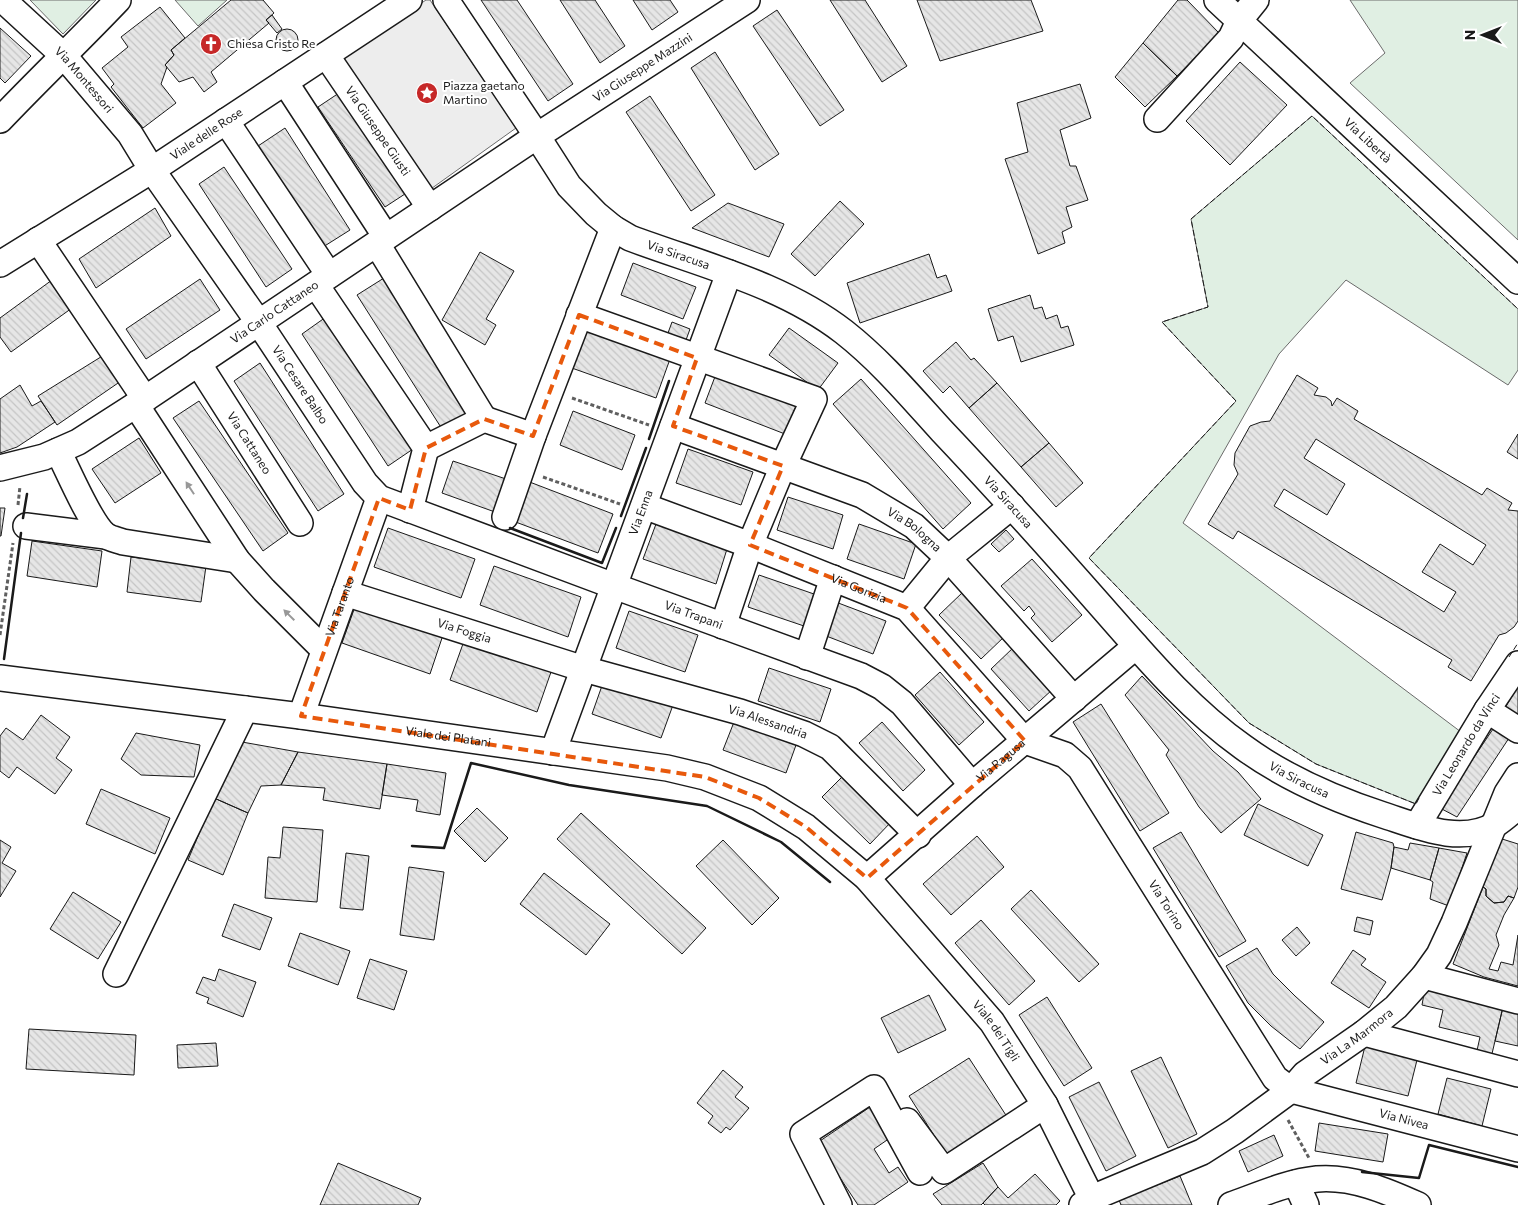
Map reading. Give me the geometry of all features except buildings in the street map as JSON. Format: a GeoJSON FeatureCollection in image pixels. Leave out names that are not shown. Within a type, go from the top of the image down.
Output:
{"type":"FeatureCollection","features":[{"type":"Feature","properties":{"kind":"street","name":"Via Montessori"},"geometry":{"type":"LineString","coordinates":[[4,0],[64,56],[130,134],[152,170]]}},
{"type":"Feature","properties":{"kind":"street"},"geometry":{"type":"LineString","coordinates":[[0,120],[48,69],[64,56],[118,0]]}},
{"type":"Feature","properties":{"kind":"street","name":"Viale delle Rose"},"geometry":{"type":"LineString","coordinates":[[0,264],[152,170],[409,0]]}},
{"type":"Feature","properties":{"kind":"street","name":"Via Siracusa"},"geometry":{"type":"LineString","coordinates":[[446,0],[569,186],[596,214],[613,228],[630,238],[772,290],[802,305],[843,332],[879,362],[1012,506],[1136,646],[1205,718],[1244,748],[1317,790],[1365,809],[1417,826],[1450,834],[1472,833],[1494,826]]}},
{"type":"Feature","properties":{"kind":"street","name":"Via Giuseppe Mazzini"},"geometry":{"type":"LineString","coordinates":[[537,136],[747,0]]}},
{"type":"Feature","properties":{"kind":"street","name":"Via Libertà"},"geometry":{"type":"LineString","coordinates":[[1216,0],[1518,282]]}},
{"type":"Feature","properties":{"kind":"street"},"geometry":{"type":"LineString","coordinates":[[1157,119],[1231,38],[1239,21],[1256,0]]}},
{"type":"Feature","properties":{"kind":"street","name":"Via Giuseppe Giusti"},"geometry":{"type":"LineString","coordinates":[[326,55],[430,208]]}},
{"type":"Feature","properties":{"kind":"street"},"geometry":{"type":"LineString","coordinates":[[285,82],[382,241],[484,420],[532,436]]}},
{"type":"Feature","properties":{"kind":"street"},"geometry":{"type":"LineString","coordinates":[[226,122],[426,448],[410,510]]}},
{"type":"Feature","properties":{"kind":"street","name":"Via Carlo Cattaneo"},"geometry":{"type":"LineString","coordinates":[[10,465],[44,457],[78,442],[537,136]]}},
{"type":"Feature","properties":{"kind":"street","name":"Via Cesare Balbo"},"geometry":{"type":"LineString","coordinates":[[152,170],[258,323],[365,483],[380,498]]}},
{"type":"Feature","properties":{"kind":"street"},"geometry":{"type":"LineString","coordinates":[[505,517],[532,436],[613,228]]}},
{"type":"Feature","properties":{"kind":"street"},"geometry":{"type":"LineString","coordinates":[[38,240],[237,560],[324,650]]}},
{"type":"Feature","properties":{"kind":"street","name":"Via Enna"},"geometry":{"type":"LineString","coordinates":[[553,752],[614,586],[632,505],[661,426],[697,358],[728,273]]}},
{"type":"Feature","properties":{"kind":"street"},"geometry":{"type":"LineString","coordinates":[[580,315],[814,399],[750,545],[723,626]]}},
{"type":"Feature","properties":{"kind":"street","name":"Via Cattaneo"},"geometry":{"type":"LineString","coordinates":[[198,363],[300,523]]}},
{"type":"Feature","properties":{"kind":"street"},"geometry":{"type":"LineString","coordinates":[[426,448],[484,420]]}},
{"type":"Feature","properties":{"kind":"street","name":"Via Bologna"},"geometry":{"type":"LineString","coordinates":[[661,426],[783,466],[862,495],[914,526],[948,558],[1074,699]]}},
{"type":"Feature","properties":{"kind":"street"},"geometry":{"type":"LineString","coordinates":[[58,450],[97,526],[106,536]]}},
{"type":"Feature","properties":{"kind":"street","name":"Via Trapani"},"geometry":{"type":"LineString","coordinates":[[380,498],[861,676],[882,687],[902,703],[972,785]]}},
{"type":"Feature","properties":{"kind":"street","name":"Via Taranto"},"geometry":{"type":"LineString","coordinates":[[301,716],[380,498]]}},
{"type":"Feature","properties":{"kind":"street","name":"Via Gorizia"},"geometry":{"type":"LineString","coordinates":[[632,505],[750,545],[907,608],[1025,741]]}},
{"type":"Feature","properties":{"kind":"street"},"geometry":{"type":"LineString","coordinates":[[907,608],[948,558],[1012,506]]}},
{"type":"Feature","properties":{"kind":"street"},"geometry":{"type":"LineString","coordinates":[[19,524],[106,536],[123,542],[237,560]]}},
{"type":"Feature","properties":{"kind":"street"},"geometry":{"type":"LineString","coordinates":[[807,656],[832,578]]}},
{"type":"Feature","properties":{"kind":"street","name":"Via Foggia"},"geometry":{"type":"LineString","coordinates":[[345,593],[584,669]]}},
{"type":"Feature","properties":{"kind":"street","name":"Via Ragusa"},"geometry":{"type":"LineString","coordinates":[[867,878],[972,785],[1136,646]]}},
{"type":"Feature","properties":{"kind":"street","name":"Via Leonardo da Vinci"},"geometry":{"type":"LineString","coordinates":[[1417,826],[1487,710],[1518,664]]}},
{"type":"Feature","properties":{"kind":"street","name":"Via Alessandria"},"geometry":{"type":"LineString","coordinates":[[584,669],[740,712],[804,734],[830,746],[918,834]]}},
{"type":"Feature","properties":{"kind":"street","name":"Viale dei Platani"},"geometry":{"type":"LineString","coordinates":[[0,678],[301,716],[667,768],[706,777],[759,798],[806,827],[867,878]]}},
{"type":"Feature","properties":{"kind":"street"},"geometry":{"type":"LineString","coordinates":[[116,974],[245,709]]}},
{"type":"Feature","properties":{"kind":"street"},"geometry":{"type":"LineString","coordinates":[[1487,710],[1518,730]]}},
{"type":"Feature","properties":{"kind":"street","name":"Via Torino"},"geometry":{"type":"LineString","coordinates":[[1025,741],[1065,755],[1080,768],[1275,1078],[1282,1096]]}},
{"type":"Feature","properties":{"kind":"street","name":"Via La Marmora"},"geometry":{"type":"LineString","coordinates":[[1090,1203],[1202,1152],[1235,1131],[1282,1096],[1305,1074],[1364,1033],[1396,1007],[1424,976],[1439,955],[1454,924],[1494,826],[1515,801]]}},
{"type":"Feature","properties":{"kind":"street","name":"Viale dei Tigli"},"geometry":{"type":"LineString","coordinates":[[867,878],[992,1022],[1046,1105],[1090,1203]]}},
{"type":"Feature","properties":{"kind":"street"},"geometry":{"type":"LineString","coordinates":[[1424,976],[1518,1001]]}},
{"type":"Feature","properties":{"kind":"street"},"geometry":{"type":"LineString","coordinates":[[1364,1033],[1518,1074]]}},
{"type":"Feature","properties":{"kind":"street"},"geometry":{"type":"LineString","coordinates":[[874,1088],[887,1096],[944,1171],[1046,1105]]}},
{"type":"Feature","properties":{"kind":"street"},"geometry":{"type":"LineString","coordinates":[[874,1088],[920,1172]]}},
{"type":"Feature","properties":{"kind":"street"},"geometry":{"type":"LineString","coordinates":[[839,1205],[802,1134],[874,1088]]}},
{"type":"Feature","properties":{"kind":"street","name":"Via Nivea"},"geometry":{"type":"LineString","coordinates":[[1282,1096],[1327,1098],[1518,1150]]}},
{"type":"Feature","properties":{"kind":"street"},"geometry":{"type":"LineString","coordinates":[[1232,1205],[1301,1194],[1318,1179],[1348,1181],[1388,1192],[1418,1205]]}},
{"type":"Feature","properties":{"kind":"path"},"geometry":{"type":"LineString","coordinates":[[550,390],[661,426]]}},
{"type":"Feature","properties":{"kind":"path"},"geometry":{"type":"LineString","coordinates":[[0,635],[19,524],[20,489],[10,465]]}},
{"type":"Feature","properties":{"kind":"path"},"geometry":{"type":"LineString","coordinates":[[522,469],[632,505]]}},
{"type":"Feature","properties":{"kind":"path"},"geometry":{"type":"LineString","coordinates":[[1282,1096],[1290,1122],[1308,1155]]}},
{"type":"Feature","properties":{"kind":"highlighted area"},"geometry":{"type":"Polygon","coordinates":[[[579,315],[697,358],[673,426],[783,466],[750,545],[907,608],[1025,741],[867,878],[806,827],[759,798],[705,777],[301,716],[379,498],[410,510],[426,448],[484,419],[533,436],[579,315]]]}},
{"type":"Feature","properties":{"kind":"green space"},"geometry":{"type":"Polygon","coordinates":[[[30,0],[96,0],[63,34],[30,0]]]}},
{"type":"Feature","properties":{"kind":"green space"},"geometry":{"type":"Polygon","coordinates":[[[175,0],[227,0],[198,26],[175,0]]]}},
{"type":"Feature","properties":{"kind":"green space"},"geometry":{"type":"Polygon","coordinates":[[[1350,0],[1518,0],[1518,240],[1350,83],[1385,53],[1350,0]]]}},
{"type":"Feature","properties":{"kind":"green space"},"geometry":{"type":"Polygon","coordinates":[[[1312,116],[1518,309],[1518,370],[1508,385],[1346,280],[1279,354],[1183,523],[1461,732],[1416,804],[1316,764],[1249,723],[1089,558],[1236,401],[1162,322],[1208,307],[1191,219],[1312,116]]]}},
{"type":"Feature","properties":{"kind":"shaded area","name":"Piazza gaetano Martino"},"geometry":{"type":"Polygon","coordinates":[[[426,0],[430,0],[516,128],[428,191],[339,58],[426,0]]]}},
{"type":"Feature","properties":{"kind":"fence"},"geometry":{"type":"LineString","coordinates":[[1419,798],[1416,804],[1316,764],[1249,723],[1089,558],[1236,401],[1162,322],[1208,307],[1191,219],[1312,116],[1518,309]]}},
{"type":"Feature","properties":{"kind":"fence"},"geometry":{"type":"LineString","coordinates":[[1509,657],[1518,643]]}},
{"type":"Feature","properties":{"kind":"wall"},"geometry":{"type":"LineString","coordinates":[[649,439],[669,381]]}},
{"type":"Feature","properties":{"kind":"wall"},"geometry":{"type":"LineString","coordinates":[[621,516],[646,448]]}},
{"type":"Feature","properties":{"kind":"wall"},"geometry":{"type":"LineString","coordinates":[[23,518],[27,494]]}},
{"type":"Feature","properties":{"kind":"wall"},"geometry":{"type":"LineString","coordinates":[[510,528],[602,563],[616,528]]}},
{"type":"Feature","properties":{"kind":"wall"},"geometry":{"type":"LineString","coordinates":[[4,659],[21,533]]}},
{"type":"Feature","properties":{"kind":"wall"},"geometry":{"type":"LineString","coordinates":[[412,846],[444,848],[471,763],[569,785],[707,806],[781,842],[830,882]]}},
{"type":"Feature","properties":{"kind":"wall"},"geometry":{"type":"LineString","coordinates":[[1362,1172],[1419,1178],[1429,1145],[1518,1167]]}},
{"type":"Feature","properties":{"kind":"place","name":"Chiesa Cristo Re"},"geometry":{"type":"Point","coordinates":[211,44]}},
{"type":"Feature","properties":{"kind":"place","name":"Piazza gaetano Martino"},"geometry":{"type":"Point","coordinates":[427,93]}}]}
